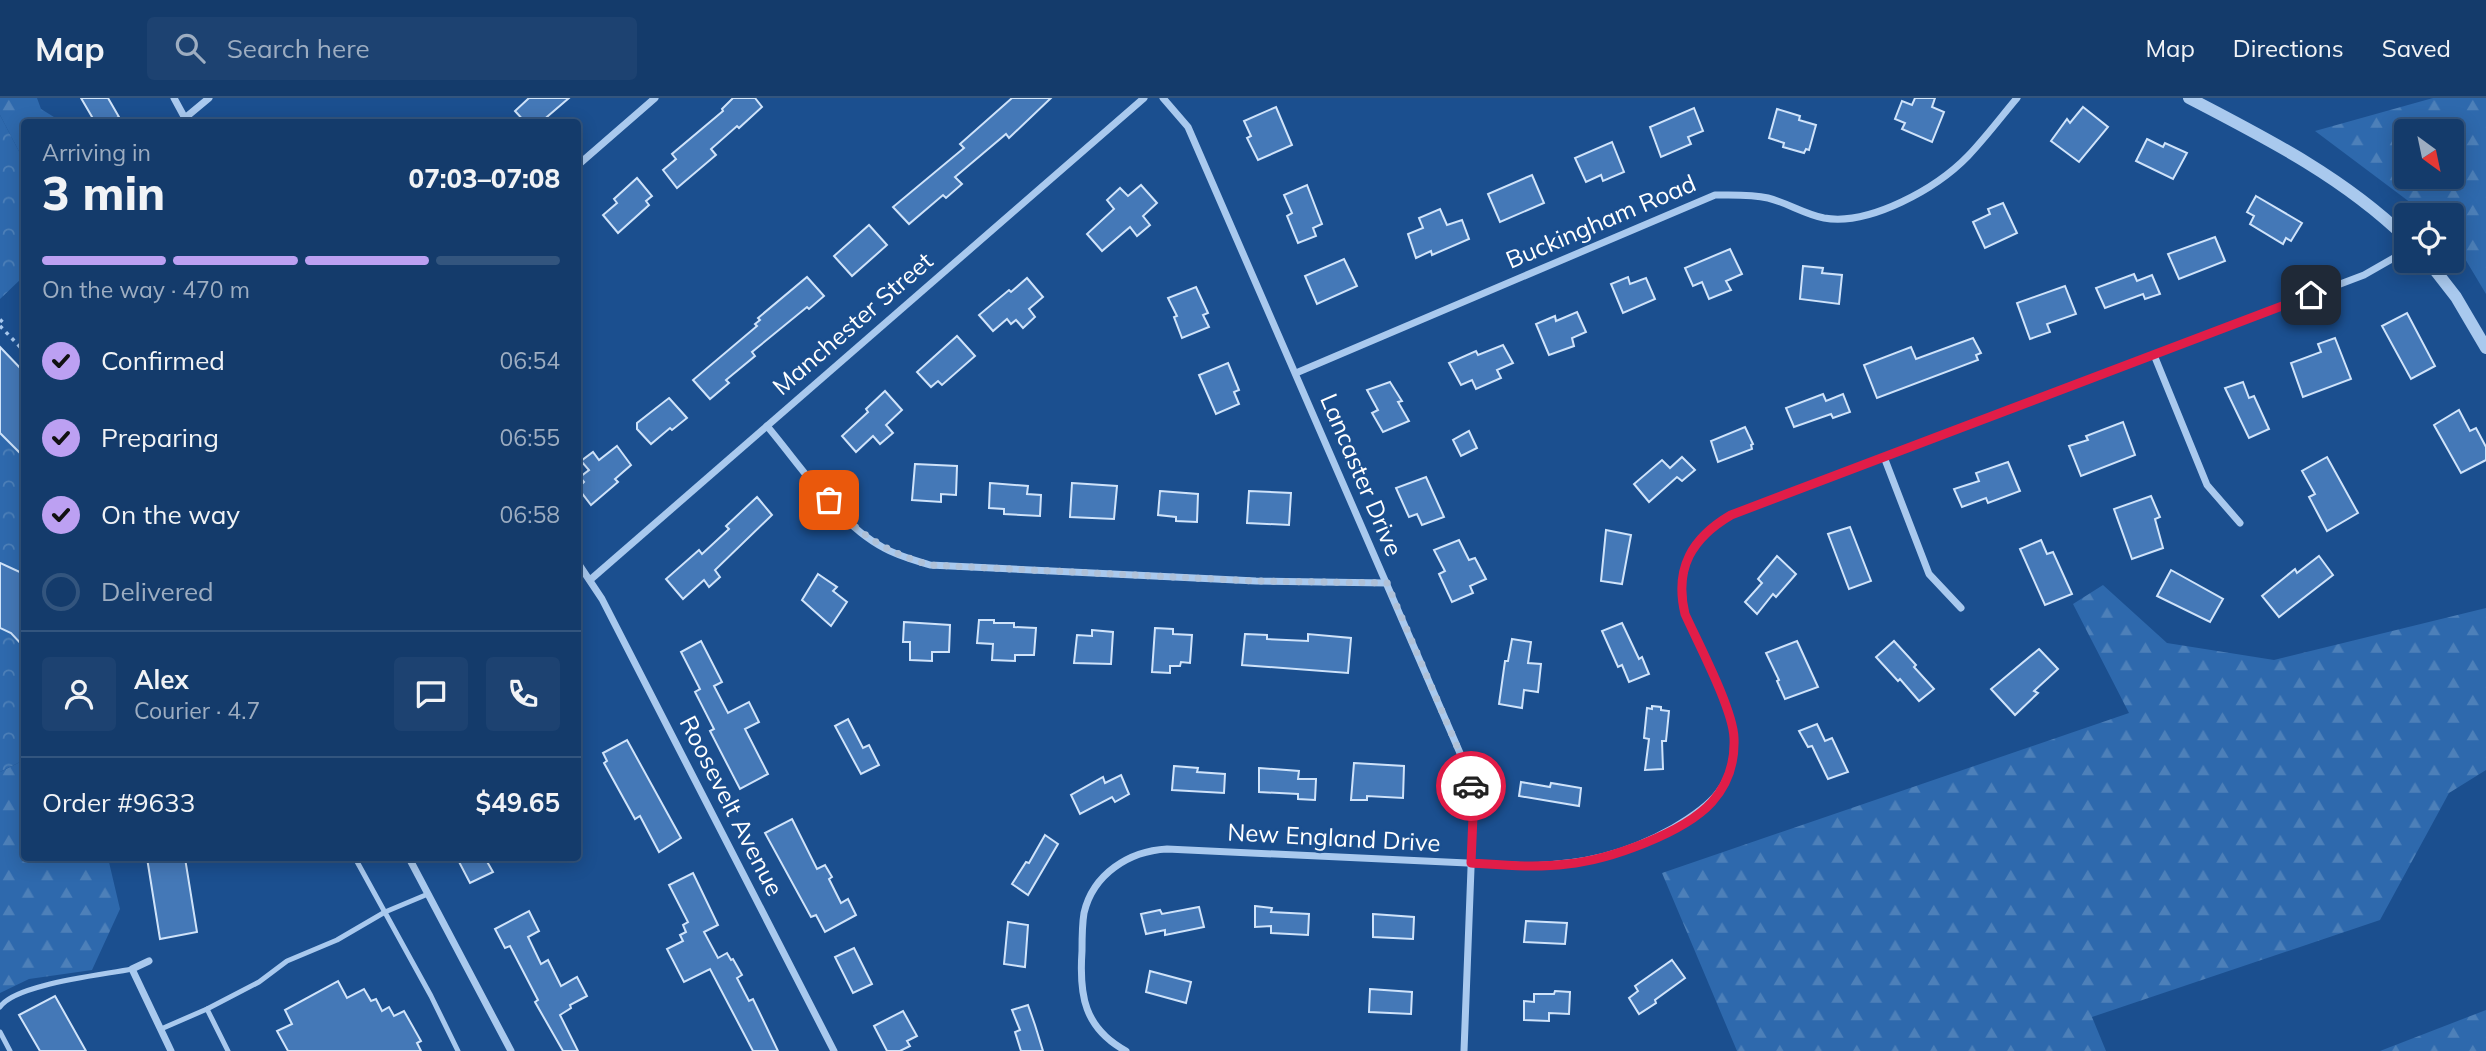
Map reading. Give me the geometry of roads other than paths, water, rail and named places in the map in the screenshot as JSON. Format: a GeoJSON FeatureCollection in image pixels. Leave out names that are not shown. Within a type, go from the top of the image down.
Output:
{"type":"FeatureCollection","features":[{"type":"Feature","properties":{"kind":"street"},"geometry":{"type":"LineString","coordinates":[[174,98],[185,119]]}},
{"type":"Feature","properties":{"kind":"street"},"geometry":{"type":"LineString","coordinates":[[187,119],[209,98]]}},
{"type":"Feature","properties":{"kind":"street"},"geometry":{"type":"LineString","coordinates":[[581,161],[655,98]]}},
{"type":"Feature","properties":{"kind":"street","name":"Manchester Street"},"geometry":{"type":"LineString","coordinates":[[590,580],[1144,98]]}},
{"type":"Feature","properties":{"kind":"street","name":"Lancaster Drive"},"geometry":{"type":"LineString","coordinates":[[1163,98],[1188,127],[1387,583],[1470,781],[1473,816],[1464,1051]]}},
{"type":"Feature","properties":{"kind":"street","name":"Buckingham Road"},"geometry":{"type":"LineString","coordinates":[[1296,373],[1715,195],[1769,198],[1825,218],[1855,218],[1879,213],[1934,183],[1967,158],[2017,98]]}},
{"type":"Feature","properties":{"kind":"street"},"geometry":{"type":"LineString","coordinates":[[2189,98],[2342,184],[2394,226]]}},
{"type":"Feature","properties":{"kind":"street","name":"New England Drive"},"geometry":{"type":"LineString","coordinates":[[1126,1051],[1106,1037],[1091,1018],[1080,981],[1084,915],[1100,881],[1118,864],[1152,850],[1167,849],[1530,866],[1605,858],[1655,838],[1699,813],[1712,802],[1729,774],[1734,738],[1732,725],[1685,614],[1681,587],[1689,554],[1704,534],[1731,515],[2364,275],[2394,258]]}},
{"type":"Feature","properties":{"kind":"street"},"geometry":{"type":"LineString","coordinates":[[2437,273],[2456,298],[2486,348]]}},
{"type":"Feature","properties":{"kind":"street"},"geometry":{"type":"LineString","coordinates":[[2154,355],[2207,485],[2240,523]]}},
{"type":"Feature","properties":{"kind":"street"},"geometry":{"type":"LineString","coordinates":[[766,426],[844,518],[884,548],[930,565],[1256,581],[1387,583]]}},
{"type":"Feature","properties":{"kind":"street"},"geometry":{"type":"LineString","coordinates":[[1884,457],[1929,574],[1961,608]]}},
{"type":"Feature","properties":{"kind":"street","name":"Roosevelt Avenue"},"geometry":{"type":"LineString","coordinates":[[581,567],[602,599],[834,1051]]}},
{"type":"Feature","properties":{"kind":"street"},"geometry":{"type":"LineString","coordinates":[[411,861],[511,1051]]}},
{"type":"Feature","properties":{"kind":"street"},"geometry":{"type":"LineString","coordinates":[[149,961],[132,969],[172,1051]]}},
{"type":"Feature","properties":{"kind":"lane"},"geometry":{"type":"LineString","coordinates":[[357,861],[432,996],[458,1051]]}},
{"type":"Feature","properties":{"kind":"lane"},"geometry":{"type":"LineString","coordinates":[[161,1029],[259,982],[287,961],[337,940],[385,912],[428,894]]}},
{"type":"Feature","properties":{"kind":"lane"},"geometry":{"type":"LineString","coordinates":[[0,1007],[15,993],[39,986],[132,969]]}},
{"type":"Feature","properties":{"kind":"lane"},"geometry":{"type":"LineString","coordinates":[[207,1009],[228,1051]]}},
{"type":"Feature","properties":{"kind":"lane"},"geometry":{"type":"LineString","coordinates":[[0,1032],[10,1051]]}}]}
